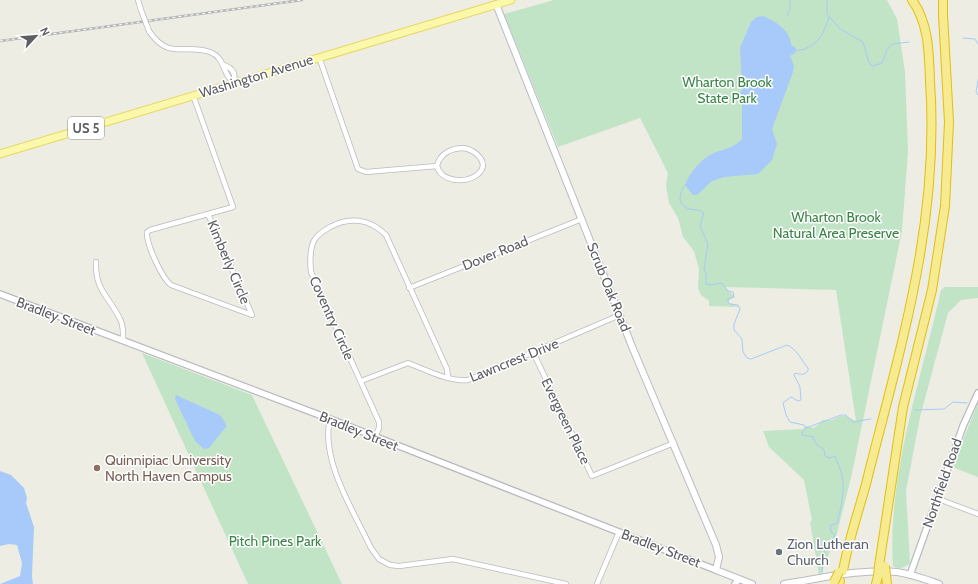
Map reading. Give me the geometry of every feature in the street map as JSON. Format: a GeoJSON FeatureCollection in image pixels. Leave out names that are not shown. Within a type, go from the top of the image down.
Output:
{"type":"FeatureCollection","features":[{"type":"Feature","properties":{"kind":"highway"},"geometry":{"type":"LineString","coordinates":[[837,583],[844,563],[910,308],[926,222],[932,156],[930,79],[924,22],[912,0]]}},
{"type":"Feature","properties":{"kind":"highway"},"geometry":{"type":"LineString","coordinates":[[887,584],[880,578],[903,407],[935,274],[946,202],[949,122],[943,0]]}},
{"type":"Feature","properties":{"kind":"main road","name":"Washington Avenue"},"geometry":{"type":"LineString","coordinates":[[0,154],[511,0]]}},
{"type":"Feature","properties":{"kind":"main road","name":"Scrub Oak Road"},"geometry":{"type":"LineString","coordinates":[[496,4],[620,315],[717,547],[718,560],[716,570]]}},
{"type":"Feature","properties":{"kind":"main road"},"geometry":{"type":"LineString","coordinates":[[716,570],[736,582],[752,584]]}},
{"type":"Feature","properties":{"kind":"main road"},"geometry":{"type":"LineString","coordinates":[[784,584],[874,572],[892,572],[910,575],[939,584]]}},
{"type":"Feature","properties":{"kind":"street"},"geometry":{"type":"LineString","coordinates":[[138,0],[149,31],[158,42],[164,46],[180,51],[210,52],[219,58],[224,65],[229,79],[234,83]]}},
{"type":"Feature","properties":{"kind":"street"},"geometry":{"type":"LineString","coordinates":[[319,57],[358,169],[366,172],[437,166]]}},
{"type":"Feature","properties":{"kind":"street","name":"Kimberly Circle"},"geometry":{"type":"LineString","coordinates":[[193,95],[233,207],[160,226],[147,232],[148,240],[164,277],[171,286],[252,316],[208,214]]}},
{"type":"Feature","properties":{"kind":"street"},"geometry":{"type":"LineString","coordinates":[[464,148],[476,153],[481,159],[482,164],[481,171],[475,176],[455,180],[447,178],[440,172],[437,166],[439,160],[446,153],[453,149],[464,148]]}},
{"type":"Feature","properties":{"kind":"street","name":"Dover Road"},"geometry":{"type":"LineString","coordinates":[[409,288],[582,219]]}},
{"type":"Feature","properties":{"kind":"street","name":"Coventry Circle"},"geometry":{"type":"LineString","coordinates":[[375,437],[379,428],[379,422],[310,272],[311,250],[315,238],[324,230],[346,220],[368,222],[378,227],[386,235],[447,369],[448,378]]}},
{"type":"Feature","properties":{"kind":"street"},"geometry":{"type":"LineString","coordinates":[[96,262],[96,275],[101,291],[121,320],[123,341]]}},
{"type":"Feature","properties":{"kind":"street","name":"Bradley Street"},"geometry":{"type":"LineString","coordinates":[[0,294],[330,419],[716,570]]}},
{"type":"Feature","properties":{"kind":"street","name":"Lawncrest Drive"},"geometry":{"type":"LineString","coordinates":[[361,381],[408,363],[448,378],[459,381],[468,380],[620,315]]}},
{"type":"Feature","properties":{"kind":"street","name":"Evergreen Place"},"geometry":{"type":"LineString","coordinates":[[533,352],[592,476],[674,444]]}},
{"type":"Feature","properties":{"kind":"street","name":"Northfield Road"},"geometry":{"type":"LineString","coordinates":[[910,575],[936,498],[963,426],[978,393]]}},
{"type":"Feature","properties":{"kind":"street"},"geometry":{"type":"LineString","coordinates":[[330,419],[328,431],[332,465],[371,548],[382,561],[399,566],[437,560],[458,559],[566,584]]}},
{"type":"Feature","properties":{"kind":"street"},"geometry":{"type":"LineString","coordinates":[[936,498],[978,514]]}},
{"type":"Feature","properties":{"kind":"street"},"geometry":{"type":"LineString","coordinates":[[598,584],[619,532]]}},
{"type":"Feature","properties":{"kind":"green space"},"geometry":{"type":"Polygon","coordinates":[[[554,0],[887,0],[897,19],[905,72],[908,151],[902,231],[851,478],[836,537],[820,575],[810,522],[812,520],[804,480],[769,447],[763,431],[803,429],[806,426],[814,428],[823,420],[832,420],[840,416],[846,416],[856,421],[836,290],[725,287],[735,297],[729,300],[729,303],[739,307],[709,306],[709,301],[701,295],[698,289],[699,269],[694,251],[683,237],[678,218],[669,203],[666,186],[668,173],[640,118],[558,147],[504,14],[554,0]]]}},
{"type":"Feature","properties":{"kind":"green space"},"geometry":{"type":"Polygon","coordinates":[[[945,287],[978,287],[978,298],[961,300],[948,313],[920,417],[906,491],[910,563],[904,567],[898,568],[893,566],[895,497],[916,392],[941,290],[945,287]]]}},
{"type":"Feature","properties":{"kind":"green space","name":"Pitch Pines Park"},"geometry":{"type":"Polygon","coordinates":[[[142,353],[252,395],[342,584],[248,584],[142,353]]]}},
{"type":"Feature","properties":{"kind":"green space"},"geometry":{"type":"Polygon","coordinates":[[[978,403],[978,477],[952,467],[978,403]]]}},
{"type":"Feature","properties":{"kind":"water"},"geometry":{"type":"Polygon","coordinates":[[[764,16],[786,31],[791,45],[796,48],[795,53],[790,56],[794,66],[793,72],[772,129],[777,144],[772,160],[758,174],[724,177],[712,181],[697,195],[693,195],[685,185],[697,166],[710,155],[732,146],[742,139],[742,99],[739,95],[742,90],[740,48],[751,22],[757,17],[764,16]]]}},
{"type":"Feature","properties":{"kind":"water"},"geometry":{"type":"Polygon","coordinates":[[[176,395],[220,415],[226,424],[226,427],[209,448],[204,449],[195,441],[175,399],[176,395]]]}},
{"type":"Feature","properties":{"kind":"water"},"geometry":{"type":"Polygon","coordinates":[[[0,471],[11,475],[24,488],[27,498],[26,503],[34,527],[33,584],[0,584],[20,576],[22,563],[17,545],[9,544],[0,546],[0,471]]]}},
{"type":"Feature","properties":{"kind":"waterway"},"geometry":{"type":"LineString","coordinates":[[787,15],[790,9],[790,0]]}},
{"type":"Feature","properties":{"kind":"waterway"},"geometry":{"type":"LineString","coordinates":[[827,0],[827,14],[840,29],[863,42],[869,63],[873,66],[882,63],[887,50],[892,44],[909,42]]}},
{"type":"Feature","properties":{"kind":"waterway"},"geometry":{"type":"LineString","coordinates":[[795,51],[802,50],[814,44],[825,30],[829,17]]}},
{"type":"Feature","properties":{"kind":"waterway"},"geometry":{"type":"LineString","coordinates":[[963,38],[975,39],[978,44]]}},
{"type":"Feature","properties":{"kind":"waterway"},"geometry":{"type":"LineString","coordinates":[[978,80],[976,92],[978,95]]}},
{"type":"Feature","properties":{"kind":"waterway"},"geometry":{"type":"LineString","coordinates":[[686,184],[681,193],[681,203],[689,209],[704,213],[700,226],[708,244],[704,269],[706,273],[706,284],[722,283],[728,291],[733,292],[734,297],[728,299],[728,302],[730,304],[738,305],[740,309],[734,324],[734,330],[742,339],[743,352],[747,358],[751,359],[787,345],[796,352],[808,368],[808,371],[804,374],[795,373],[794,375],[800,387],[801,400],[798,401],[791,397],[783,403],[786,415],[790,422],[804,425],[806,428],[802,435],[813,437],[817,445],[824,450],[825,456],[830,458],[835,456],[843,481],[843,493],[837,523],[830,526],[831,532],[835,535],[833,540],[825,548],[822,573]]}},
{"type":"Feature","properties":{"kind":"waterway"},"geometry":{"type":"LineString","coordinates":[[915,410],[944,409],[953,402],[967,403]]}},
{"type":"Feature","properties":{"kind":"waterway"},"geometry":{"type":"LineString","coordinates":[[806,428],[841,415],[846,415],[853,422],[871,419]]}},
{"type":"Feature","properties":{"kind":"railway"},"geometry":{"type":"LineString","coordinates":[[0,41],[302,0]]}},
{"type":"Feature","properties":{"kind":"place","name":"Quinnipiac University North Haven Campus"},"geometry":{"type":"Point","coordinates":[97,468]}},
{"type":"Feature","properties":{"kind":"place","name":"Zion Lutheran Church"},"geometry":{"type":"Point","coordinates":[779,552]}},
{"type":"Feature","properties":{"kind":"park label","name":"Wharton Brook State Park"},"geometry":{"type":"Point","coordinates":[727,90]}},
{"type":"Feature","properties":{"kind":"park label","name":"Wharton Brook Natural Area Preserve"},"geometry":{"type":"Point","coordinates":[836,226]}}]}
